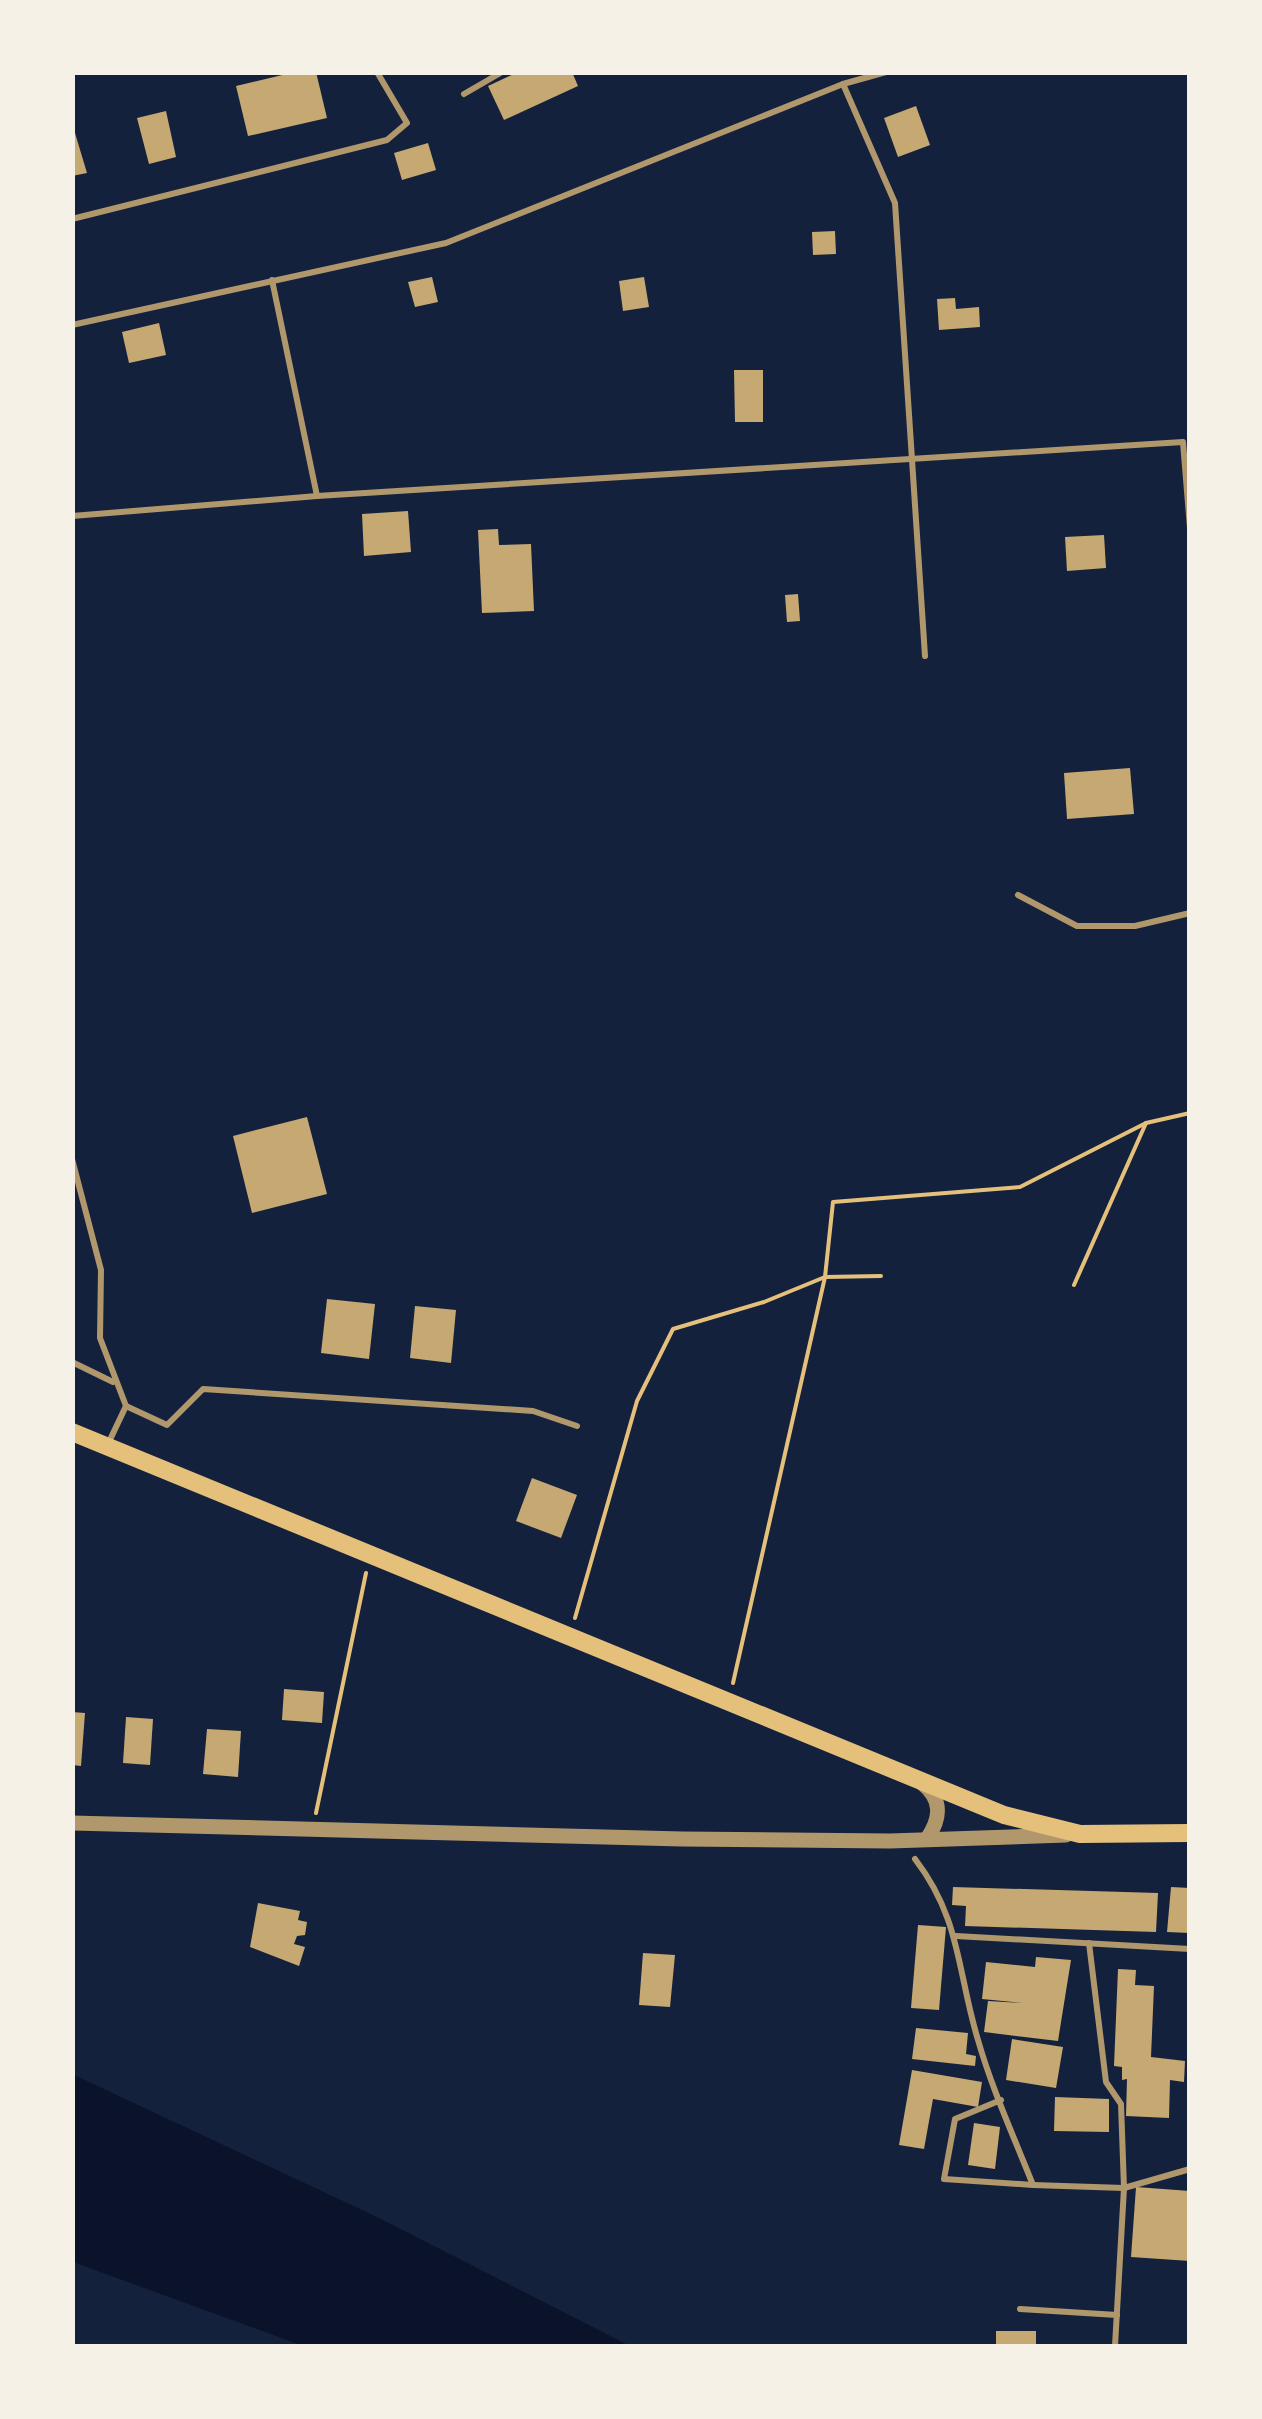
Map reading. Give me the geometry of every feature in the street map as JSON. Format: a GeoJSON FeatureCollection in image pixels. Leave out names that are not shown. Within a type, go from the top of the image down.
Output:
{"type":"FeatureCollection","features":[{"type":"Feature","properties":{"kind":"main road"},"geometry":{"type":"LineString","coordinates":[[72,1432],[1023,1821],[1080,1834],[1190,1833]]}},
{"type":"Feature","properties":{"kind":"street"},"geometry":{"type":"LineString","coordinates":[[918,1780],[939,1806],[938,1820],[927,1840]]}},
{"type":"Feature","properties":{"kind":"street"},"geometry":{"type":"LineString","coordinates":[[72,1823],[313,1827],[472,1836],[927,1840],[1080,1834]]}},
{"type":"Feature","properties":{"kind":"lane"},"geometry":{"type":"LineString","coordinates":[[72,218],[387,140],[407,123],[377,72]]}},
{"type":"Feature","properties":{"kind":"lane"},"geometry":{"type":"LineString","coordinates":[[464,94],[502,72]]}},
{"type":"Feature","properties":{"kind":"lane"},"geometry":{"type":"LineString","coordinates":[[72,325],[446,243],[843,84],[886,72]]}},
{"type":"Feature","properties":{"kind":"lane"},"geometry":{"type":"LineString","coordinates":[[843,84],[895,203],[925,656]]}},
{"type":"Feature","properties":{"kind":"lane"},"geometry":{"type":"LineString","coordinates":[[272,280],[317,496]]}},
{"type":"Feature","properties":{"kind":"lane"},"geometry":{"type":"LineString","coordinates":[[72,516],[317,496],[1183,442],[1190,528]]}},
{"type":"Feature","properties":{"kind":"lane"},"geometry":{"type":"LineString","coordinates":[[1018,895],[1078,926],[1135,926],[1190,913]]}},
{"type":"Feature","properties":{"kind":"lane"},"geometry":{"type":"LineString","coordinates":[[72,1159],[101,1270],[100,1338],[126,1406],[167,1425],[203,1389],[533,1412],[577,1426]]}},
{"type":"Feature","properties":{"kind":"lane"},"geometry":{"type":"LineString","coordinates":[[72,1362],[114,1383]]}},
{"type":"Feature","properties":{"kind":"lane"},"geometry":{"type":"LineString","coordinates":[[108,1445],[126,1406]]}},
{"type":"Feature","properties":{"kind":"lane"},"geometry":{"type":"LineString","coordinates":[[915,1858],[938,1889],[956,1936],[978,2039],[1033,2185]]}},
{"type":"Feature","properties":{"kind":"lane"},"geometry":{"type":"LineString","coordinates":[[956,1936],[1190,1949]]}},
{"type":"Feature","properties":{"kind":"lane"},"geometry":{"type":"LineString","coordinates":[[1089,1943],[1106,2082],[1121,2104],[1124,2188],[1115,2346]]}},
{"type":"Feature","properties":{"kind":"lane"},"geometry":{"type":"LineString","coordinates":[[1000,2100],[955,2119],[944,2179],[1124,2188],[1190,2169]]}},
{"type":"Feature","properties":{"kind":"lane"},"geometry":{"type":"LineString","coordinates":[[1020,2309],[1117,2315]]}},
{"type":"Feature","properties":{"kind":"path"},"geometry":{"type":"LineString","coordinates":[[729,1702],[825,1277],[833,1202],[1020,1187],[1146,1123],[1190,1113]]}},
{"type":"Feature","properties":{"kind":"path"},"geometry":{"type":"LineString","coordinates":[[1074,1285],[1146,1123]]}},
{"type":"Feature","properties":{"kind":"path"},"geometry":{"type":"LineString","coordinates":[[570,1638],[637,1401],[673,1329],[764,1302],[825,1277],[881,1276]]}},
{"type":"Feature","properties":{"kind":"path"},"geometry":{"type":"LineString","coordinates":[[313,1827],[370,1555]]}},
{"type":"Feature","properties":{"kind":"water"},"geometry":{"type":"Polygon","coordinates":[[[72,2074],[377,2217],[630,2346],[303,2346],[73,2262],[72,2074]]]}},
{"type":"Feature","properties":{"kind":"building"},"geometry":{"type":"Polygon","coordinates":[[[295,72],[316,72],[327,118],[248,136],[236,86],[295,72]]]}},
{"type":"Feature","properties":{"kind":"building"},"geometry":{"type":"Polygon","coordinates":[[[518,72],[572,72],[578,86],[504,120],[488,86],[518,72]]]}},
{"type":"Feature","properties":{"kind":"building"},"geometry":{"type":"Polygon","coordinates":[[[916,106],[930,145],[898,157],[884,118],[916,106]]]}},
{"type":"Feature","properties":{"kind":"building"},"geometry":{"type":"Polygon","coordinates":[[[166,111],[176,157],[149,164],[137,118],[166,111]]]}},
{"type":"Feature","properties":{"kind":"building"},"geometry":{"type":"Polygon","coordinates":[[[72,123],[87,173],[72,176],[72,123]]]}},
{"type":"Feature","properties":{"kind":"building"},"geometry":{"type":"Polygon","coordinates":[[[428,143],[436,170],[402,180],[394,153],[428,143]]]}},
{"type":"Feature","properties":{"kind":"building"},"geometry":{"type":"Polygon","coordinates":[[[835,231],[836,254],[813,255],[812,232],[835,231]]]}},
{"type":"Feature","properties":{"kind":"building"},"geometry":{"type":"Polygon","coordinates":[[[432,277],[438,302],[415,307],[408,282],[432,277]]]}},
{"type":"Feature","properties":{"kind":"building"},"geometry":{"type":"Polygon","coordinates":[[[644,277],[649,307],[623,311],[619,281],[644,277]]]}},
{"type":"Feature","properties":{"kind":"building"},"geometry":{"type":"Polygon","coordinates":[[[955,298],[956,309],[979,307],[980,327],[939,330],[937,299],[955,298]]]}},
{"type":"Feature","properties":{"kind":"building"},"geometry":{"type":"Polygon","coordinates":[[[159,323],[166,355],[129,363],[122,332],[159,323]]]}},
{"type":"Feature","properties":{"kind":"building"},"geometry":{"type":"Polygon","coordinates":[[[734,370],[763,370],[763,422],[735,422],[734,370]]]}},
{"type":"Feature","properties":{"kind":"building"},"geometry":{"type":"Polygon","coordinates":[[[408,511],[411,552],[364,556],[362,514],[408,511]]]}},
{"type":"Feature","properties":{"kind":"building"},"geometry":{"type":"Polygon","coordinates":[[[498,529],[499,545],[531,544],[534,611],[482,613],[478,530],[498,529]]]}},
{"type":"Feature","properties":{"kind":"building"},"geometry":{"type":"Polygon","coordinates":[[[1104,535],[1106,568],[1067,571],[1065,537],[1104,535]]]}},
{"type":"Feature","properties":{"kind":"building"},"geometry":{"type":"Polygon","coordinates":[[[798,594],[800,621],[787,622],[785,595],[798,594]]]}},
{"type":"Feature","properties":{"kind":"building"},"geometry":{"type":"Polygon","coordinates":[[[1130,768],[1134,814],[1067,819],[1064,773],[1130,768]]]}},
{"type":"Feature","properties":{"kind":"building"},"geometry":{"type":"Polygon","coordinates":[[[307,1117],[327,1194],[252,1213],[233,1136],[307,1117]]]}},
{"type":"Feature","properties":{"kind":"building"},"geometry":{"type":"Polygon","coordinates":[[[327,1299],[375,1304],[369,1359],[321,1353],[327,1299]]]}},
{"type":"Feature","properties":{"kind":"building"},"geometry":{"type":"Polygon","coordinates":[[[415,1306],[456,1310],[451,1363],[410,1358],[415,1306]]]}},
{"type":"Feature","properties":{"kind":"building"},"geometry":{"type":"Polygon","coordinates":[[[532,1478],[577,1495],[561,1538],[516,1521],[532,1478]]]}},
{"type":"Feature","properties":{"kind":"building"},"geometry":{"type":"Polygon","coordinates":[[[284,1689],[324,1692],[322,1723],[282,1720],[284,1689]]]}},
{"type":"Feature","properties":{"kind":"building"},"geometry":{"type":"Polygon","coordinates":[[[72,1712],[85,1713],[81,1766],[72,1765],[72,1712]]]}},
{"type":"Feature","properties":{"kind":"building"},"geometry":{"type":"Polygon","coordinates":[[[126,1717],[153,1719],[150,1765],[123,1763],[126,1717]]]}},
{"type":"Feature","properties":{"kind":"building"},"geometry":{"type":"Polygon","coordinates":[[[207,1729],[241,1731],[238,1777],[203,1774],[207,1729]]]}},
{"type":"Feature","properties":{"kind":"building"},"geometry":{"type":"Polygon","coordinates":[[[953,1887],[1158,1893],[1156,1932],[965,1926],[966,1906],[952,1905],[953,1887]]]}},
{"type":"Feature","properties":{"kind":"building"},"geometry":{"type":"Polygon","coordinates":[[[1171,1887],[1190,1888],[1190,1933],[1167,1932],[1171,1887]]]}},
{"type":"Feature","properties":{"kind":"building"},"geometry":{"type":"Polygon","coordinates":[[[258,1903],[300,1911],[298,1920],[307,1922],[305,1935],[297,1936],[294,1944],[305,1947],[299,1966],[250,1947],[258,1903]]]}},
{"type":"Feature","properties":{"kind":"building"},"geometry":{"type":"Polygon","coordinates":[[[918,1925],[946,1927],[939,2010],[911,2008],[918,1925]]]}},
{"type":"Feature","properties":{"kind":"building"},"geometry":{"type":"Polygon","coordinates":[[[643,1953],[675,1955],[670,2007],[639,2005],[643,1953]]]}},
{"type":"Feature","properties":{"kind":"building"},"geometry":{"type":"Polygon","coordinates":[[[1036,1957],[1071,1960],[1058,2041],[984,2032],[988,2001],[1024,2003],[982,1999],[986,1962],[1035,1967],[1036,1957]]]}},
{"type":"Feature","properties":{"kind":"building"},"geometry":{"type":"Polygon","coordinates":[[[1118,1969],[1136,1970],[1135,1985],[1154,1986],[1151,2057],[1185,2061],[1184,2082],[1170,2080],[1169,2118],[1126,2116],[1127,2079],[1122,2080],[1122,2067],[1114,2066],[1118,1969]]]}},
{"type":"Feature","properties":{"kind":"building"},"geometry":{"type":"Polygon","coordinates":[[[916,2028],[968,2033],[966,2054],[976,2056],[975,2066],[912,2059],[916,2028]]]}},
{"type":"Feature","properties":{"kind":"building"},"geometry":{"type":"Polygon","coordinates":[[[1012,2039],[1063,2047],[1056,2088],[1006,2080],[1012,2039]]]}},
{"type":"Feature","properties":{"kind":"building"},"geometry":{"type":"Polygon","coordinates":[[[912,2070],[982,2082],[978,2107],[933,2099],[924,2149],[899,2145],[912,2070]]]}},
{"type":"Feature","properties":{"kind":"building"},"geometry":{"type":"Polygon","coordinates":[[[1055,2097],[1109,2099],[1109,2132],[1054,2131],[1055,2097]]]}},
{"type":"Feature","properties":{"kind":"building"},"geometry":{"type":"Polygon","coordinates":[[[974,2123],[1000,2127],[995,2169],[968,2165],[974,2123]]]}},
{"type":"Feature","properties":{"kind":"building"},"geometry":{"type":"Polygon","coordinates":[[[1136,2187],[1190,2191],[1190,2261],[1131,2257],[1136,2187]]]}},
{"type":"Feature","properties":{"kind":"building"},"geometry":{"type":"Polygon","coordinates":[[[996,2331],[1036,2331],[1036,2346],[996,2346],[996,2331]]]}}]}
